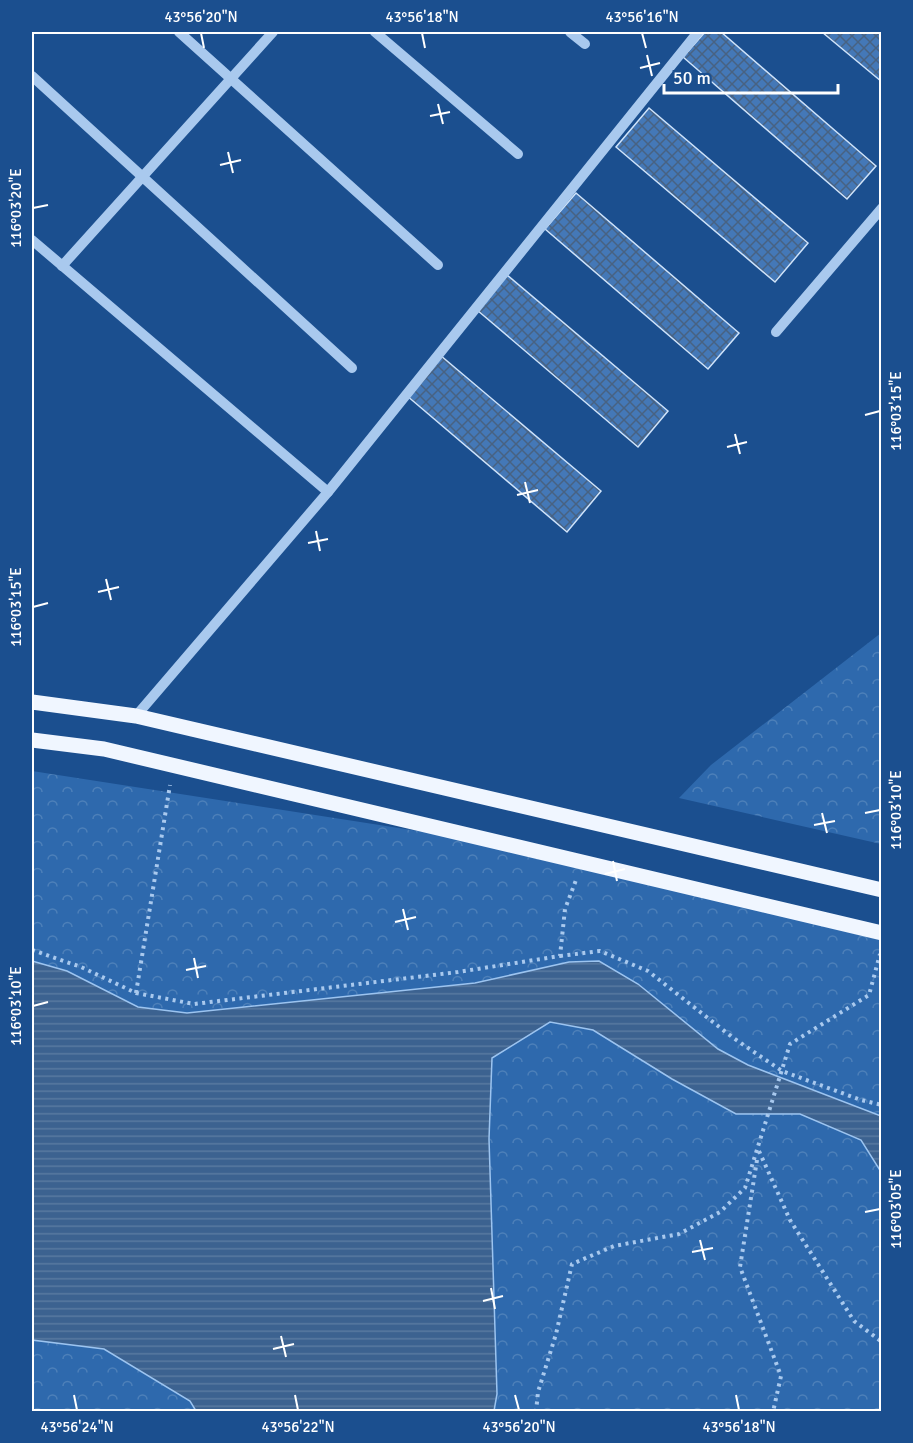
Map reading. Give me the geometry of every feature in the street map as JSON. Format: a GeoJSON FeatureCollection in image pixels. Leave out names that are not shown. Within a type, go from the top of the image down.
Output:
{"type":"FeatureCollection","features":[{"type":"Feature","properties":{"kind":"main road"},"geometry":{"type":"LineString","coordinates":[[32,702],[136,716],[882,890]]}},
{"type":"Feature","properties":{"kind":"main road"},"geometry":{"type":"LineString","coordinates":[[32,740],[104,749],[882,933]]}},
{"type":"Feature","properties":{"kind":"street"},"geometry":{"type":"LineString","coordinates":[[179,32],[438,265]]}},
{"type":"Feature","properties":{"kind":"street"},"geometry":{"type":"LineString","coordinates":[[62,266],[273,32]]}},
{"type":"Feature","properties":{"kind":"street"},"geometry":{"type":"LineString","coordinates":[[375,32],[518,154]]}},
{"type":"Feature","properties":{"kind":"street"},"geometry":{"type":"LineString","coordinates":[[570,32],[585,44]]}},
{"type":"Feature","properties":{"kind":"street"},"geometry":{"type":"LineString","coordinates":[[136,716],[328,492],[698,32]]}},
{"type":"Feature","properties":{"kind":"street"},"geometry":{"type":"LineString","coordinates":[[32,76],[352,368]]}},
{"type":"Feature","properties":{"kind":"street"},"geometry":{"type":"LineString","coordinates":[[776,332],[882,208]]}},
{"type":"Feature","properties":{"kind":"street"},"geometry":{"type":"LineString","coordinates":[[32,240],[328,492]]}},
{"type":"Feature","properties":{"kind":"path"},"geometry":{"type":"LineString","coordinates":[[136,993],[170,785]]}},
{"type":"Feature","properties":{"kind":"path"},"geometry":{"type":"LineString","coordinates":[[561,956],[566,909],[583,862]]}},
{"type":"Feature","properties":{"kind":"path"},"geometry":{"type":"LineString","coordinates":[[32,950],[81,967],[136,993],[194,1004],[458,972],[600,951],[648,971],[732,1037],[782,1071],[861,1100],[882,1105]]}},
{"type":"Feature","properties":{"kind":"path"},"geometry":{"type":"LineString","coordinates":[[536,1412],[538,1392],[556,1334],[572,1264],[614,1246],[679,1234],[720,1212],[745,1188],[790,1044],[869,995],[880,954]]}},
{"type":"Feature","properties":{"kind":"path"},"geometry":{"type":"LineString","coordinates":[[758,1150],[790,1220],[854,1321],[882,1342]]}},
{"type":"Feature","properties":{"kind":"path"},"geometry":{"type":"LineString","coordinates":[[758,1150],[740,1267],[781,1376],[773,1412]]}},
{"type":"Feature","properties":{"kind":"green space"},"geometry":{"type":"Polygon","coordinates":[[[881,633],[881,844],[679,798],[711,765],[881,633]]]}},
{"type":"Feature","properties":{"kind":"green space"},"geometry":{"type":"Polygon","coordinates":[[[32,771],[463,838],[881,940],[881,1411],[32,1411],[32,771]]]}},
{"type":"Feature","properties":{"kind":"shaded area"},"geometry":{"type":"Polygon","coordinates":[[[32,961],[67,971],[138,1007],[187,1013],[475,983],[569,962],[599,961],[638,984],[718,1049],[748,1065],[881,1116],[881,1172],[861,1140],[800,1114],[736,1114],[672,1079],[593,1030],[550,1022],[492,1058],[489,1139],[497,1394],[494,1411],[196,1411],[190,1401],[104,1349],[32,1340],[32,961]]]}},
{"type":"Feature","properties":{"kind":"building"},"geometry":{"type":"Polygon","coordinates":[[[705,32],[721,32],[876,166],[847,199],[683,57],[705,32]]]}},
{"type":"Feature","properties":{"kind":"building"},"geometry":{"type":"Polygon","coordinates":[[[822,32],[882,32],[882,82],[822,32]]]}},
{"type":"Feature","properties":{"kind":"building"},"geometry":{"type":"Polygon","coordinates":[[[649,108],[808,243],[775,282],[616,147],[649,108]]]}},
{"type":"Feature","properties":{"kind":"building"},"geometry":{"type":"Polygon","coordinates":[[[576,193],[739,333],[708,369],[545,229],[576,193]]]}},
{"type":"Feature","properties":{"kind":"building"},"geometry":{"type":"Polygon","coordinates":[[[507,275],[668,411],[638,447],[477,310],[507,275]]]}},
{"type":"Feature","properties":{"kind":"building"},"geometry":{"type":"Polygon","coordinates":[[[440,355],[601,491],[567,532],[406,395],[440,355]]]}}]}
